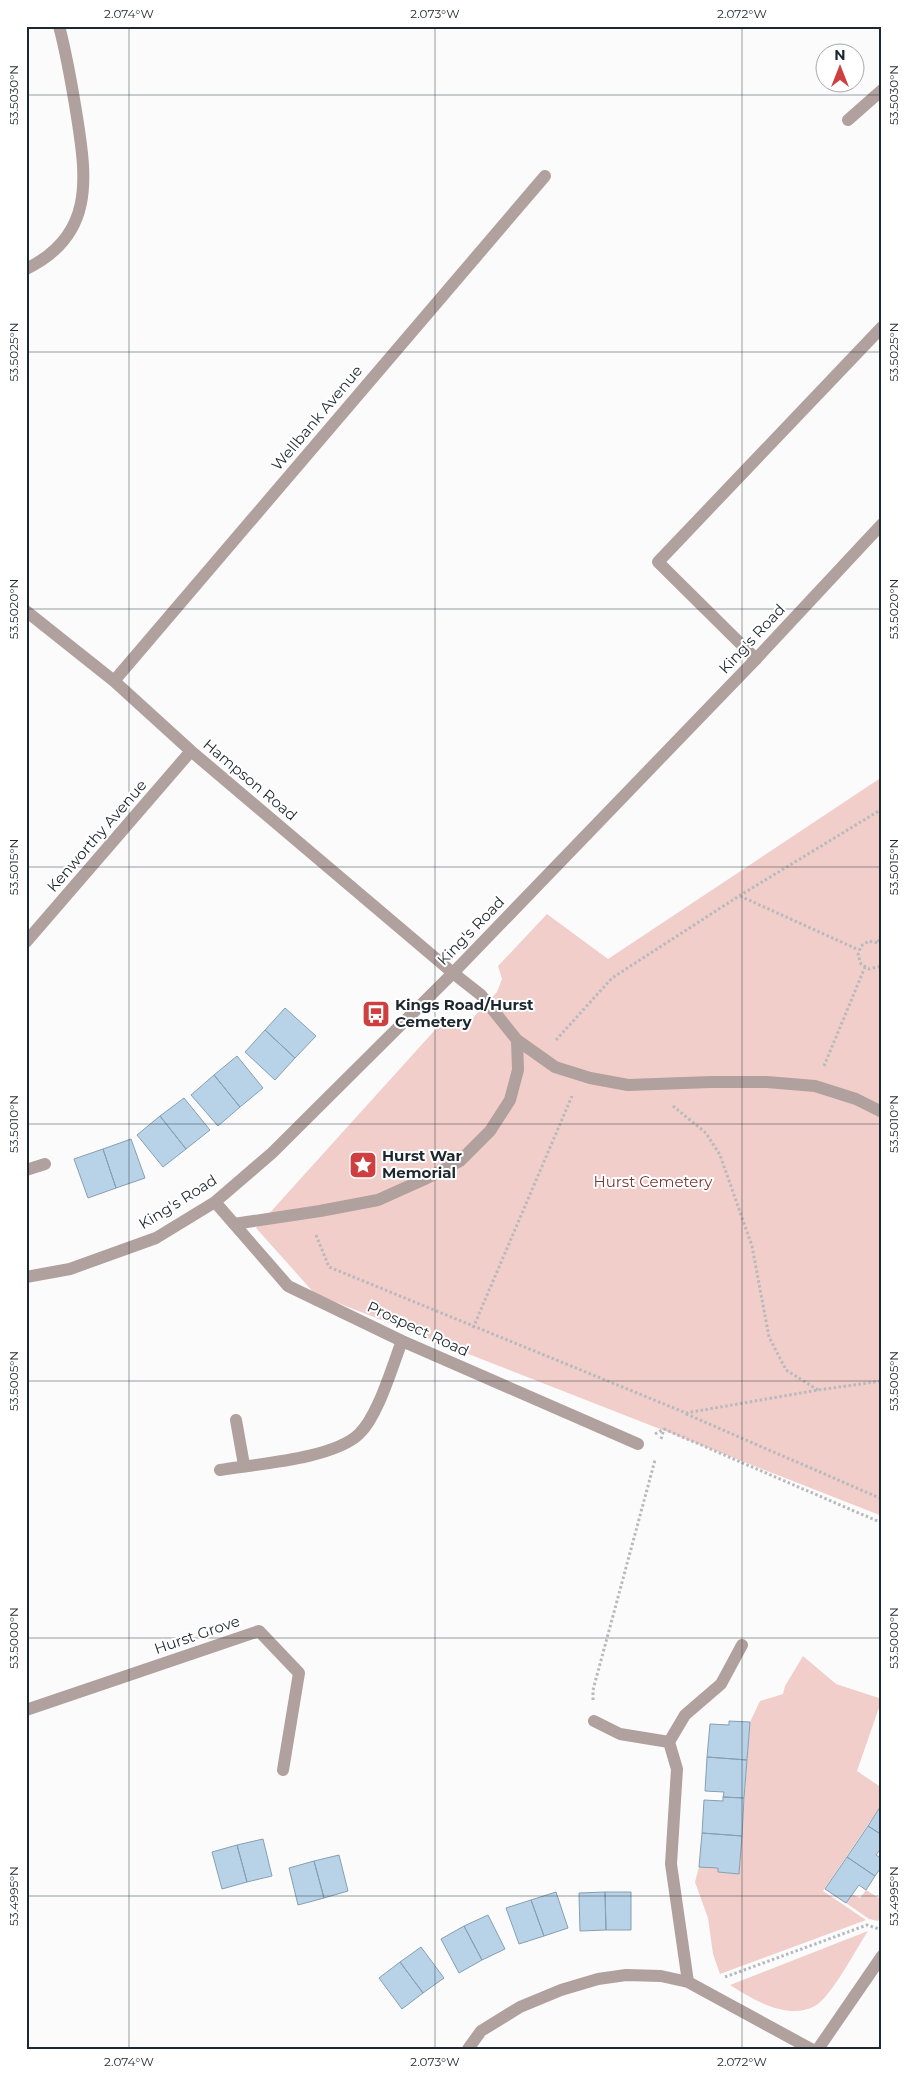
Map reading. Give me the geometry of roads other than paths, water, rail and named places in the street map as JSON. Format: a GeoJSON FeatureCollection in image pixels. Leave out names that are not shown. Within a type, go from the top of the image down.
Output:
{"type":"FeatureCollection","features":[{"type":"Feature","properties":{"kind":"street"},"geometry":{"type":"LineString","coordinates":[[26,270],[38,264],[60,245],[75,224],[82,200],[84,162],[68,57],[59,26]]}},
{"type":"Feature","properties":{"kind":"street"},"geometry":{"type":"LineString","coordinates":[[848,120],[882,90]]}},
{"type":"Feature","properties":{"kind":"street","name":"Wellbank Avenue"},"geometry":{"type":"LineString","coordinates":[[114,681],[545,176]]}},
{"type":"Feature","properties":{"kind":"street"},"geometry":{"type":"LineString","coordinates":[[756,659],[658,562],[882,328]]}},
{"type":"Feature","properties":{"kind":"street","name":"King's Road"},"geometry":{"type":"LineString","coordinates":[[26,1277],[70,1269],[156,1238],[215,1202],[272,1153],[453,973],[756,659],[882,524]]}},
{"type":"Feature","properties":{"kind":"street","name":"Hampson Road"},"geometry":{"type":"LineString","coordinates":[[26,611],[114,681],[192,751],[481,995],[517,1040],[555,1067],[581,1075],[628,1085],[768,1082],[815,1086],[856,1099],[882,1112]]}},
{"type":"Feature","properties":{"kind":"street","name":"Kenworthy Avenue"},"geometry":{"type":"LineString","coordinates":[[26,942],[192,751]]}},
{"type":"Feature","properties":{"kind":"street"},"geometry":{"type":"LineString","coordinates":[[234,1224],[378,1200],[460,1161],[490,1130],[510,1100],[518,1070],[517,1040]]}},
{"type":"Feature","properties":{"kind":"street"},"geometry":{"type":"LineString","coordinates":[[26,1170],[45,1164]]}},
{"type":"Feature","properties":{"kind":"street","name":"Prospect Road"},"geometry":{"type":"LineString","coordinates":[[215,1202],[288,1286],[402,1342],[638,1444]]}},
{"type":"Feature","properties":{"kind":"street"},"geometry":{"type":"LineString","coordinates":[[220,1470],[312,1455],[340,1446],[359,1434],[372,1417],[402,1342]]}},
{"type":"Feature","properties":{"kind":"street"},"geometry":{"type":"LineString","coordinates":[[236,1420],[244,1465]]}},
{"type":"Feature","properties":{"kind":"street","name":"Hurst Grove"},"geometry":{"type":"LineString","coordinates":[[26,1710],[259,1631],[299,1673],[283,1770]]}},
{"type":"Feature","properties":{"kind":"street"},"geometry":{"type":"LineString","coordinates":[[688,1982],[671,1864],[677,1769],[669,1742],[685,1716],[720,1684],[742,1645]]}},
{"type":"Feature","properties":{"kind":"street"},"geometry":{"type":"LineString","coordinates":[[594,1721],[620,1734],[669,1742]]}},
{"type":"Feature","properties":{"kind":"street"},"geometry":{"type":"LineString","coordinates":[[818,2049],[882,1956]]}},
{"type":"Feature","properties":{"kind":"street"},"geometry":{"type":"LineString","coordinates":[[468,2049],[481,2031],[520,2007],[561,1990],[598,1979],[626,1975],[661,1976],[688,1982],[811,2049]]}},
{"type":"Feature","properties":{"kind":"place","name":"Kings Road/Hurst Cemetery"},"geometry":{"type":"Point","coordinates":[376,1014]}},
{"type":"Feature","properties":{"kind":"place","name":"Hurst War Memorial"},"geometry":{"type":"Point","coordinates":[363,1165]}},
{"type":"Feature","properties":{"kind":"park label","name":"Hurst Cemetery"},"geometry":{"type":"Point","coordinates":[653,1182]}}]}
